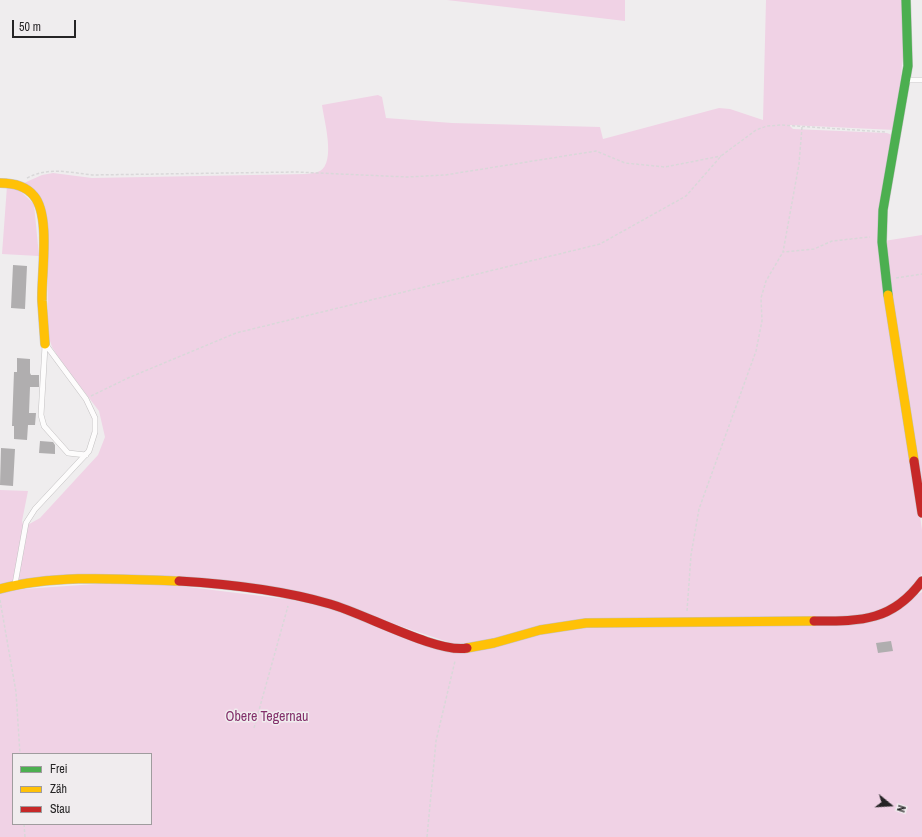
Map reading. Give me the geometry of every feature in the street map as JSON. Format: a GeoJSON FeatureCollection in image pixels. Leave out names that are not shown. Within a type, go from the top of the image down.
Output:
{"type":"FeatureCollection","features":[{"type":"Feature","properties":{"kind":"street"},"geometry":{"type":"LineString","coordinates":[[906,0],[908,27],[906,80],[883,210],[882,236],[886,280],[922,513]]}},
{"type":"Feature","properties":{"kind":"street"},"geometry":{"type":"LineString","coordinates":[[0,183],[18,186],[34,196],[40,207],[42,216],[42,301],[45,344]]}},
{"type":"Feature","properties":{"kind":"street"},"geometry":{"type":"LineString","coordinates":[[0,589],[15,585],[81,579],[138,578],[192,582],[291,595],[330,604],[435,644],[458,650],[494,643],[540,630],[586,622],[689,623],[854,621],[870,619],[889,613],[898,607],[922,581]]}},
{"type":"Feature","properties":{"kind":"lane"},"geometry":{"type":"LineString","coordinates":[[906,80],[922,80]]}},
{"type":"Feature","properties":{"kind":"lane"},"geometry":{"type":"LineString","coordinates":[[15,585],[26,523],[35,509],[86,456],[91,446],[95,426],[95,418],[86,398],[45,344]]}},
{"type":"Feature","properties":{"kind":"lane"},"geometry":{"type":"LineString","coordinates":[[45,344],[41,415],[44,426],[68,453],[86,456]]}},
{"type":"Feature","properties":{"kind":"path"},"geometry":{"type":"LineString","coordinates":[[86,398],[128,378],[236,332],[600,244],[686,196],[721,156],[756,130],[767,126],[802,126],[897,132]]}},
{"type":"Feature","properties":{"kind":"path"},"geometry":{"type":"LineString","coordinates":[[689,623],[687,614],[691,555],[699,509],[756,351],[762,321],[761,298],[766,280],[782,252],[799,164],[802,126]]}},
{"type":"Feature","properties":{"kind":"path"},"geometry":{"type":"LineString","coordinates":[[18,186],[21,181],[38,173],[60,171],[92,175],[296,172],[407,177],[445,175],[596,151],[625,163],[665,167],[721,156]]}},
{"type":"Feature","properties":{"kind":"path"},"geometry":{"type":"LineString","coordinates":[[782,252],[814,249],[832,241],[882,236]]}},
{"type":"Feature","properties":{"kind":"path"},"geometry":{"type":"LineString","coordinates":[[886,280],[922,274]]}},
{"type":"Feature","properties":{"kind":"path"},"geometry":{"type":"LineString","coordinates":[[254,728],[291,595]]}},
{"type":"Feature","properties":{"kind":"path"},"geometry":{"type":"LineString","coordinates":[[0,598],[16,692],[20,753]]}},
{"type":"Feature","properties":{"kind":"path"},"geometry":{"type":"LineString","coordinates":[[427,837],[436,741],[458,650]]}},
{"type":"Feature","properties":{"kind":"path"},"geometry":{"type":"LineString","coordinates":[[24,825],[25,837]]}},
{"type":"Feature","properties":{"kind":"green space"},"geometry":{"type":"Polygon","coordinates":[[[447,0],[625,0],[625,21],[447,0]]]}},
{"type":"Feature","properties":{"kind":"green space"},"geometry":{"type":"Polygon","coordinates":[[[766,0],[904,0],[906,29],[895,130],[789,125],[793,129],[887,133],[892,135],[881,201],[910,446],[922,530],[922,573],[919,580],[890,608],[854,618],[640,620],[460,646],[376,618],[194,579],[0,586],[0,490],[28,491],[22,521],[24,527],[40,518],[98,455],[105,437],[99,411],[60,360],[52,347],[48,335],[47,233],[24,183],[42,175],[53,173],[92,178],[307,174],[317,172],[325,166],[328,150],[328,140],[322,105],[378,95],[382,97],[386,118],[452,123],[600,127],[603,139],[719,108],[730,109],[763,120],[766,0]]]}},
{"type":"Feature","properties":{"kind":"green space"},"geometry":{"type":"Polygon","coordinates":[[[7,186],[18,189],[34,204],[39,256],[2,254],[7,186]]]}},
{"type":"Feature","properties":{"kind":"green space"},"geometry":{"type":"Polygon","coordinates":[[[922,235],[922,499],[884,241],[922,235]]]}},
{"type":"Feature","properties":{"kind":"green space","name":"Obere Tegernau"},"geometry":{"type":"Polygon","coordinates":[[[139,581],[311,602],[446,650],[566,627],[866,623],[922,592],[922,837],[0,837],[0,593],[9,590],[139,581]]]}},
{"type":"Feature","properties":{"kind":"building"},"geometry":{"type":"Polygon","coordinates":[[[13,265],[27,266],[25,309],[11,308],[13,265]]]}},
{"type":"Feature","properties":{"kind":"building"},"geometry":{"type":"Polygon","coordinates":[[[17,358],[30,359],[31,375],[39,375],[39,387],[30,387],[29,413],[36,413],[35,425],[28,425],[27,440],[14,439],[14,426],[12,426],[14,372],[17,372],[17,358]]]}},
{"type":"Feature","properties":{"kind":"building"},"geometry":{"type":"Polygon","coordinates":[[[40,441],[53,442],[55,445],[55,454],[39,453],[40,441]]]}},
{"type":"Feature","properties":{"kind":"building"},"geometry":{"type":"Polygon","coordinates":[[[1,448],[15,449],[13,486],[0,485],[1,448]]]}},
{"type":"Feature","properties":{"kind":"building"},"geometry":{"type":"Polygon","coordinates":[[[891,641],[893,651],[878,653],[876,643],[891,641]]]}},
{"type":"Feature","properties":{"kind":"traffic: fast"},"geometry":{"type":"LineString","coordinates":[[888,295],[882,242],[883,210],[908,66],[906,0]]}},
{"type":"Feature","properties":{"kind":"traffic: slow"},"geometry":{"type":"LineString","coordinates":[[0,183],[14,184],[23,187],[34,196],[39,205],[44,231],[42,301],[45,344]]}},
{"type":"Feature","properties":{"kind":"traffic: slow"},"geometry":{"type":"LineString","coordinates":[[888,295],[914,461]]}},
{"type":"Feature","properties":{"kind":"traffic: slow"},"geometry":{"type":"LineString","coordinates":[[0,589],[21,584],[66,579],[179,581]]}},
{"type":"Feature","properties":{"kind":"traffic: slow"},"geometry":{"type":"LineString","coordinates":[[467,648],[494,643],[540,630],[586,623],[814,621]]}},
{"type":"Feature","properties":{"kind":"traffic: jam"},"geometry":{"type":"LineString","coordinates":[[914,461],[922,513]]}},
{"type":"Feature","properties":{"kind":"traffic: jam"},"geometry":{"type":"LineString","coordinates":[[179,581],[255,588],[312,599],[344,609],[400,632],[438,645],[454,648],[467,648]]}},
{"type":"Feature","properties":{"kind":"traffic: jam"},"geometry":{"type":"LineString","coordinates":[[814,621],[846,621],[887,612],[899,605],[922,581]]}}]}
